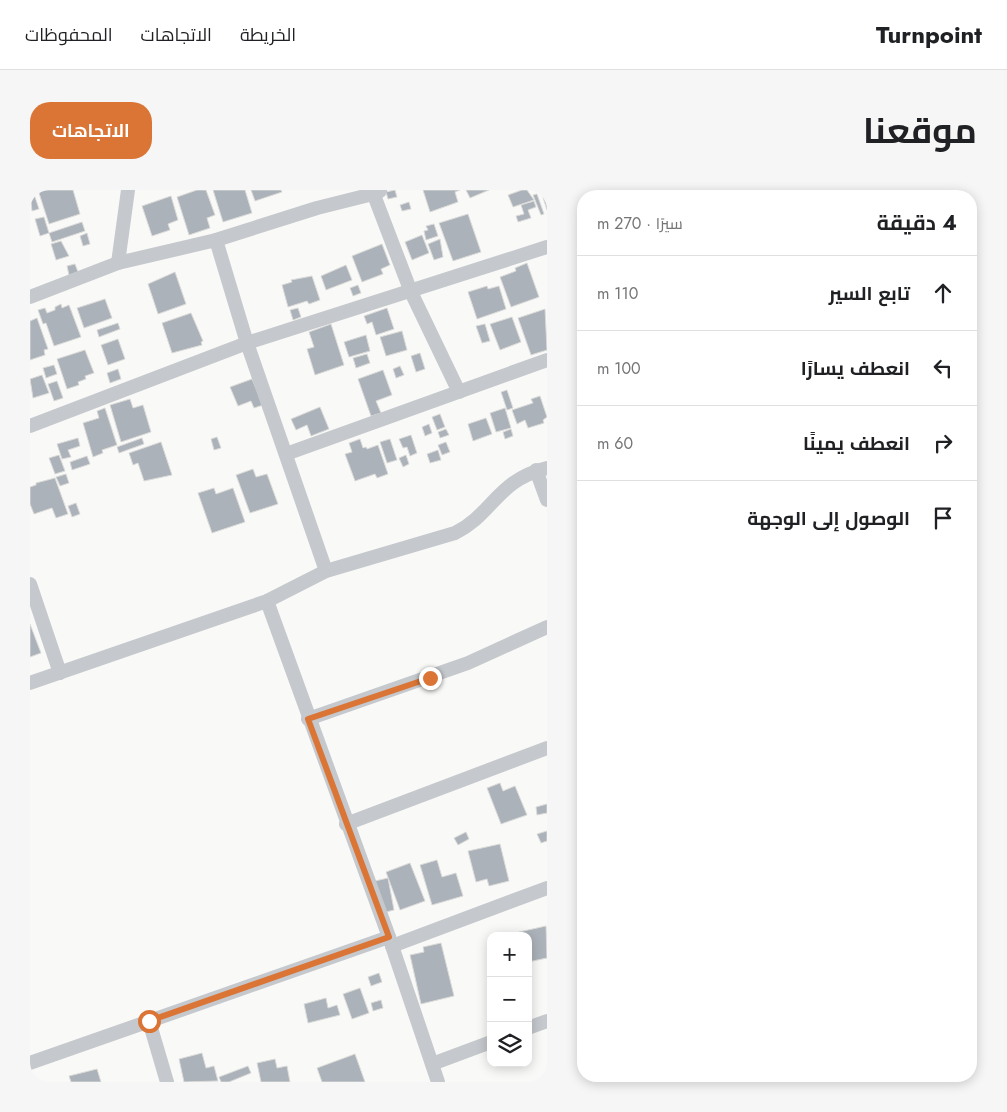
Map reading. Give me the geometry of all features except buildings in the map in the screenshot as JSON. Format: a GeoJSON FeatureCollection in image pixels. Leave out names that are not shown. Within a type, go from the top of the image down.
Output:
{"type":"FeatureCollection","features":[{"type":"Feature","properties":{"kind":"street"},"geometry":{"type":"LineString","coordinates":[[118,263],[128,190]]}},
{"type":"Feature","properties":{"kind":"street"},"geometry":{"type":"LineString","coordinates":[[30,297],[118,263],[216,240],[375,191],[410,292],[459,392]]}},
{"type":"Feature","properties":{"kind":"street"},"geometry":{"type":"LineString","coordinates":[[216,240],[247,343],[326,571]]}},
{"type":"Feature","properties":{"kind":"street"},"geometry":{"type":"LineString","coordinates":[[30,426],[247,343],[545,248],[547,263]]}},
{"type":"Feature","properties":{"kind":"street"},"geometry":{"type":"LineString","coordinates":[[286,454],[547,360]]}},
{"type":"Feature","properties":{"kind":"street"},"geometry":{"type":"LineString","coordinates":[[30,683],[267,602],[326,571],[455,533],[468,526],[506,486],[542,469],[547,500]]}},
{"type":"Feature","properties":{"kind":"street"},"geometry":{"type":"LineString","coordinates":[[30,584],[60,673]]}},
{"type":"Feature","properties":{"kind":"street"},"geometry":{"type":"LineString","coordinates":[[267,602],[390,941],[438,1082]]}},
{"type":"Feature","properties":{"kind":"street"},"geometry":{"type":"LineString","coordinates":[[308,719],[468,663],[547,627]]}},
{"type":"Feature","properties":{"kind":"street"},"geometry":{"type":"LineString","coordinates":[[346,824],[547,748]]}},
{"type":"Feature","properties":{"kind":"street"},"geometry":{"type":"LineString","coordinates":[[30,1063],[149,1021],[547,888]]}},
{"type":"Feature","properties":{"kind":"street"},"geometry":{"type":"LineString","coordinates":[[149,1021],[167,1082]]}},
{"type":"Feature","properties":{"kind":"street"},"geometry":{"type":"LineString","coordinates":[[532,1027],[547,1021]]}},
{"type":"Feature","properties":{"kind":"street"},"geometry":{"type":"LineString","coordinates":[[432,1064],[487,1043]]}},
{"type":"Feature","properties":{"kind":"route"},"geometry":{"type":"LineString","coordinates":[[149,1021],[389,937],[308,719],[430,678]]}}]}
